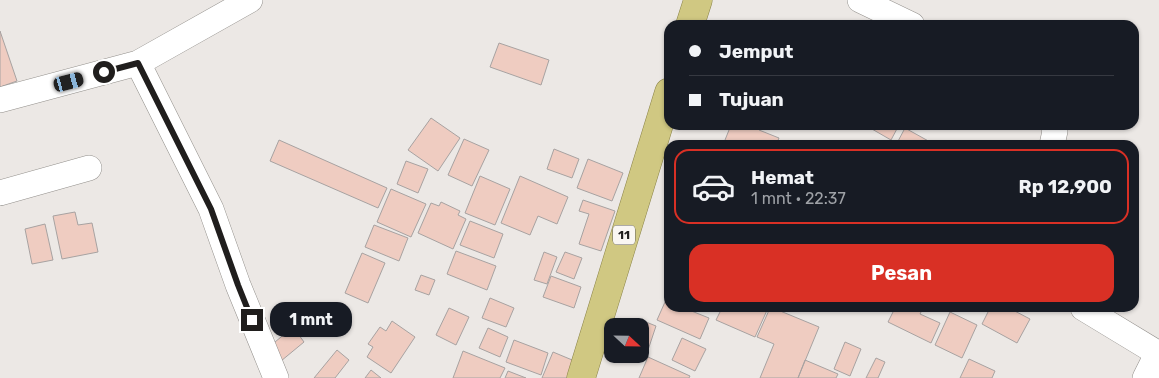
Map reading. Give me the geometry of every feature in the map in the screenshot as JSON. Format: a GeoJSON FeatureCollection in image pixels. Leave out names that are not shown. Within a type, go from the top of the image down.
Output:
{"type":"FeatureCollection","features":[{"type":"Feature","properties":{"kind":"highway"},"geometry":{"type":"LineString","coordinates":[[692,20],[698,0]]}},
{"type":"Feature","properties":{"kind":"highway","name":"11"},"geometry":{"type":"LineString","coordinates":[[581,378],[664,108]]}},
{"type":"Feature","properties":{"kind":"street"},"geometry":{"type":"LineString","coordinates":[[0,100],[138,63],[250,0]]}},
{"type":"Feature","properties":{"kind":"street"},"geometry":{"type":"LineString","coordinates":[[860,0],[902,20]]}},
{"type":"Feature","properties":{"kind":"street"},"geometry":{"type":"LineString","coordinates":[[138,63],[211,209],[238,285],[276,378]]}},
{"type":"Feature","properties":{"kind":"street"},"geometry":{"type":"LineString","coordinates":[[0,193],[89,168]]}},
{"type":"Feature","properties":{"kind":"street"},"geometry":{"type":"LineString","coordinates":[[1090,312],[1154,351],[1154,360],[1145,378]]}},
{"type":"Feature","properties":{"kind":"building"},"geometry":{"type":"Polygon","coordinates":[[[0,31],[17,81],[0,87],[0,31]]]}},
{"type":"Feature","properties":{"kind":"building"},"geometry":{"type":"Polygon","coordinates":[[[499,43],[549,60],[541,85],[490,67],[499,43]]]}},
{"type":"Feature","properties":{"kind":"building"},"geometry":{"type":"Polygon","coordinates":[[[431,118],[460,138],[438,171],[408,150],[431,118]]]}},
{"type":"Feature","properties":{"kind":"building"},"geometry":{"type":"Polygon","coordinates":[[[729,130],[759,130],[779,138],[778,140],[725,140],[729,130]]]}},
{"type":"Feature","properties":{"kind":"building"},"geometry":{"type":"Polygon","coordinates":[[[874,130],[896,130],[891,140],[874,130]]]}},
{"type":"Feature","properties":{"kind":"building"},"geometry":{"type":"Polygon","coordinates":[[[904,130],[909,130],[927,140],[899,140],[904,130]]]}},
{"type":"Feature","properties":{"kind":"building"},"geometry":{"type":"Polygon","coordinates":[[[464,139],[489,150],[472,186],[448,175],[464,139]]]}},
{"type":"Feature","properties":{"kind":"building"},"geometry":{"type":"Polygon","coordinates":[[[279,140],[387,188],[378,208],[270,161],[279,140]]]}},
{"type":"Feature","properties":{"kind":"building"},"geometry":{"type":"Polygon","coordinates":[[[554,149],[579,159],[572,178],[547,169],[554,149]]]}},
{"type":"Feature","properties":{"kind":"building"},"geometry":{"type":"Polygon","coordinates":[[[588,159],[623,173],[612,201],[577,188],[588,159]]]}},
{"type":"Feature","properties":{"kind":"building"},"geometry":{"type":"Polygon","coordinates":[[[406,161],[428,169],[418,193],[397,184],[406,161]]]}},
{"type":"Feature","properties":{"kind":"building"},"geometry":{"type":"Polygon","coordinates":[[[480,176],[510,189],[495,225],[465,213],[480,176]]]}},
{"type":"Feature","properties":{"kind":"building"},"geometry":{"type":"Polygon","coordinates":[[[520,176],[568,197],[557,224],[538,216],[530,235],[501,223],[520,176]]]}},
{"type":"Feature","properties":{"kind":"building"},"geometry":{"type":"Polygon","coordinates":[[[391,189],[426,204],[411,237],[377,222],[391,189]]]}},
{"type":"Feature","properties":{"kind":"building"},"geometry":{"type":"Polygon","coordinates":[[[583,200],[615,211],[601,251],[579,244],[589,214],[579,211],[583,200]]]}},
{"type":"Feature","properties":{"kind":"building"},"geometry":{"type":"Polygon","coordinates":[[[441,202],[460,211],[458,215],[466,219],[453,249],[418,233],[431,203],[439,206],[441,202]]]}},
{"type":"Feature","properties":{"kind":"building"},"geometry":{"type":"Polygon","coordinates":[[[75,212],[78,225],[92,223],[98,252],[62,259],[53,216],[75,212]]]}},
{"type":"Feature","properties":{"kind":"building"},"geometry":{"type":"Polygon","coordinates":[[[470,221],[503,234],[494,258],[460,245],[470,221]]]}},
{"type":"Feature","properties":{"kind":"building"},"geometry":{"type":"Polygon","coordinates":[[[45,224],[53,260],[32,264],[25,229],[45,224]]]}},
{"type":"Feature","properties":{"kind":"building"},"geometry":{"type":"Polygon","coordinates":[[[374,225],[408,238],[399,261],[365,247],[374,225]]]}},
{"type":"Feature","properties":{"kind":"building"},"geometry":{"type":"Polygon","coordinates":[[[456,251],[496,266],[487,290],[447,274],[456,251]]]}},
{"type":"Feature","properties":{"kind":"building"},"geometry":{"type":"Polygon","coordinates":[[[544,252],[557,257],[547,284],[534,280],[544,252]]]}},
{"type":"Feature","properties":{"kind":"building"},"geometry":{"type":"Polygon","coordinates":[[[565,252],[582,258],[574,279],[556,272],[565,252]]]}},
{"type":"Feature","properties":{"kind":"building"},"geometry":{"type":"Polygon","coordinates":[[[362,253],[385,263],[368,303],[345,293],[362,253]]]}},
{"type":"Feature","properties":{"kind":"building"},"geometry":{"type":"Polygon","coordinates":[[[421,275],[435,280],[429,295],[415,290],[421,275]]]}},
{"type":"Feature","properties":{"kind":"building"},"geometry":{"type":"Polygon","coordinates":[[[551,276],[581,287],[574,308],[543,297],[551,276]]]}},
{"type":"Feature","properties":{"kind":"building"},"geometry":{"type":"Polygon","coordinates":[[[490,298],[514,308],[506,327],[482,318],[490,298]]]}},
{"type":"Feature","properties":{"kind":"building"},"geometry":{"type":"Polygon","coordinates":[[[664,304],[664,312],[694,312],[709,318],[700,339],[657,320],[664,304]]]}},
{"type":"Feature","properties":{"kind":"building"},"geometry":{"type":"Polygon","coordinates":[[[449,308],[469,317],[456,345],[436,335],[449,308]]]}},
{"type":"Feature","properties":{"kind":"building"},"geometry":{"type":"Polygon","coordinates":[[[720,312],[766,312],[755,337],[716,320],[720,312]]]}},
{"type":"Feature","properties":{"kind":"building"},"geometry":{"type":"Polygon","coordinates":[[[768,312],[783,312],[819,327],[798,378],[760,378],[774,344],[757,337],[768,312]]]}},
{"type":"Feature","properties":{"kind":"building"},"geometry":{"type":"Polygon","coordinates":[[[893,312],[921,312],[920,314],[940,323],[931,343],[888,322],[893,312]]]}},
{"type":"Feature","properties":{"kind":"building"},"geometry":{"type":"Polygon","coordinates":[[[950,312],[977,325],[962,358],[935,345],[950,312]]]}},
{"type":"Feature","properties":{"kind":"building"},"geometry":{"type":"Polygon","coordinates":[[[988,312],[1017,312],[1030,319],[1017,343],[982,324],[988,312]]]}},
{"type":"Feature","properties":{"kind":"building"},"geometry":{"type":"Polygon","coordinates":[[[392,321],[415,337],[391,373],[367,357],[373,347],[368,344],[380,327],[386,331],[392,321]]]}},
{"type":"Feature","properties":{"kind":"building"},"geometry":{"type":"Polygon","coordinates":[[[649,323],[656,326],[649,347],[649,323]]]}},
{"type":"Feature","properties":{"kind":"building"},"geometry":{"type":"Polygon","coordinates":[[[293,327],[304,342],[281,361],[269,347],[293,327]]]}},
{"type":"Feature","properties":{"kind":"building"},"geometry":{"type":"Polygon","coordinates":[[[488,328],[508,337],[500,357],[479,348],[488,328]]]}},
{"type":"Feature","properties":{"kind":"building"},"geometry":{"type":"Polygon","coordinates":[[[682,338],[706,349],[695,371],[672,360],[682,338]]]}},
{"type":"Feature","properties":{"kind":"building"},"geometry":{"type":"Polygon","coordinates":[[[514,340],[548,353],[541,375],[506,362],[514,340]]]}},
{"type":"Feature","properties":{"kind":"building"},"geometry":{"type":"Polygon","coordinates":[[[845,342],[861,349],[850,376],[834,369],[845,342]]]}},
{"type":"Feature","properties":{"kind":"building"},"geometry":{"type":"Polygon","coordinates":[[[337,350],[349,360],[335,378],[314,378],[337,350]]]}},
{"type":"Feature","properties":{"kind":"building"},"geometry":{"type":"Polygon","coordinates":[[[463,351],[505,368],[500,378],[453,378],[463,351]]]}},
{"type":"Feature","properties":{"kind":"building"},"geometry":{"type":"Polygon","coordinates":[[[553,352],[577,362],[571,378],[542,378],[553,352]]]}},
{"type":"Feature","properties":{"kind":"building"},"geometry":{"type":"Polygon","coordinates":[[[649,357],[690,376],[689,378],[639,378],[645,363],[649,363],[649,357]]]}},
{"type":"Feature","properties":{"kind":"building"},"geometry":{"type":"Polygon","coordinates":[[[876,358],[885,362],[878,378],[866,378],[876,358]]]}},
{"type":"Feature","properties":{"kind":"building"},"geometry":{"type":"Polygon","coordinates":[[[969,359],[995,371],[992,378],[960,378],[969,359]]]}},
{"type":"Feature","properties":{"kind":"building"},"geometry":{"type":"Polygon","coordinates":[[[805,360],[838,374],[836,378],[798,378],[805,360]]]}},
{"type":"Feature","properties":{"kind":"building"},"geometry":{"type":"Polygon","coordinates":[[[371,370],[381,378],[365,378],[371,370]]]}},
{"type":"Feature","properties":{"kind":"building"},"geometry":{"type":"Polygon","coordinates":[[[508,371],[526,378],[505,378],[508,371]]]}},
{"type":"Feature","properties":{"kind":"route"},"geometry":{"type":"LineString","coordinates":[[104,72],[138,63],[211,209],[252,320]]}}]}
